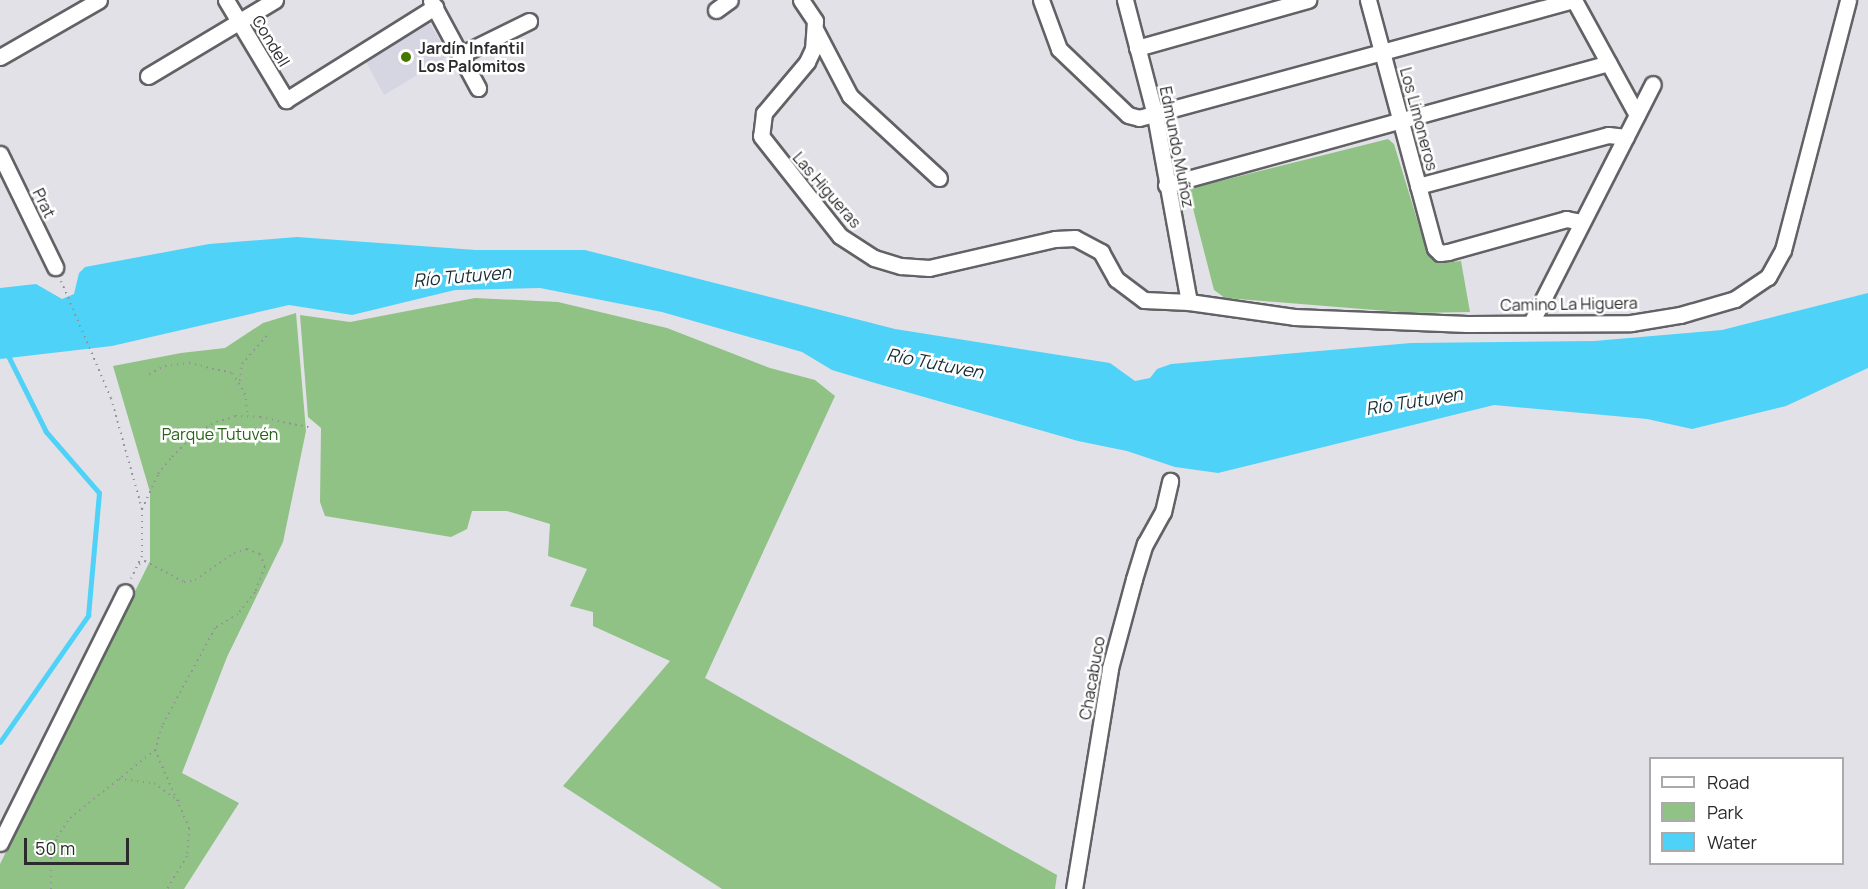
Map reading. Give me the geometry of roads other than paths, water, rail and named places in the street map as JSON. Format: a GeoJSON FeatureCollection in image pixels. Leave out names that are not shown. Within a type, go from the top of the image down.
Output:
{"type":"FeatureCollection","features":[{"type":"Feature","properties":{"kind":"street"},"geometry":{"type":"LineString","coordinates":[[0,57],[99,0]]}},
{"type":"Feature","properties":{"kind":"street","name":"Condell"},"geometry":{"type":"LineString","coordinates":[[226,0],[285,100],[433,4]]}},
{"type":"Feature","properties":{"kind":"street"},"geometry":{"type":"LineString","coordinates":[[148,76],[238,20],[275,0]]}},
{"type":"Feature","properties":{"kind":"street"},"geometry":{"type":"LineString","coordinates":[[716,10],[730,0]]}},
{"type":"Feature","properties":{"kind":"street"},"geometry":{"type":"LineString","coordinates":[[801,0],[815,21],[816,31],[850,96],[939,178]]}},
{"type":"Feature","properties":{"kind":"street"},"geometry":{"type":"LineString","coordinates":[[1041,0],[1059,49],[1128,115],[1139,118],[1573,0],[1637,115]]}},
{"type":"Feature","properties":{"kind":"street","name":"Edmundo Muñoz"},"geometry":{"type":"LineString","coordinates":[[1125,0],[1155,115],[1189,302]]}},
{"type":"Feature","properties":{"kind":"street"},"geometry":{"type":"LineString","coordinates":[[1137,48],[1308,0]]}},
{"type":"Feature","properties":{"kind":"street","name":"Los Limoneros"},"geometry":{"type":"LineString","coordinates":[[1368,0],[1435,248],[1440,253],[1448,252],[1566,219],[1582,222]]}},
{"type":"Feature","properties":{"kind":"street","name":"Camino La Higuera"},"geometry":{"type":"LineString","coordinates":[[1116,279],[1144,300],[1189,302],[1294,317],[1631,323],[1680,315],[1735,299],[1768,277],[1783,250],[1848,0]]}},
{"type":"Feature","properties":{"kind":"street"},"geometry":{"type":"LineString","coordinates":[[433,4],[478,88]]}},
{"type":"Feature","properties":{"kind":"street"},"geometry":{"type":"LineString","coordinates":[[460,55],[529,21]]}},
{"type":"Feature","properties":{"kind":"street","name":"Las Higueras"},"geometry":{"type":"LineString","coordinates":[[816,31],[807,62],[764,112],[761,136],[845,240],[887,262],[929,268],[1055,239],[1075,238],[1101,252],[1116,279]]}},
{"type":"Feature","properties":{"kind":"street"},"geometry":{"type":"LineString","coordinates":[[1167,185],[1608,63]]}},
{"type":"Feature","properties":{"kind":"street"},"geometry":{"type":"LineString","coordinates":[[1531,323],[1653,84]]}},
{"type":"Feature","properties":{"kind":"street"},"geometry":{"type":"LineString","coordinates":[[1418,186],[1608,135],[1626,137]]}},
{"type":"Feature","properties":{"kind":"street","name":"Prat"},"geometry":{"type":"LineString","coordinates":[[0,154],[55,267]]}},
{"type":"Feature","properties":{"kind":"street","name":"Chacabuco"},"geometry":{"type":"LineString","coordinates":[[1074,889],[1112,658],[1145,544],[1163,512],[1170,481]]}},
{"type":"Feature","properties":{"kind":"street"},"geometry":{"type":"LineString","coordinates":[[0,843],[125,592]]}},
{"type":"Feature","properties":{"kind":"water","name":"Río Tutuven"},"geometry":{"type":"Polygon","coordinates":[[[297,237],[476,250],[585,250],[895,329],[1110,363],[1135,381],[1150,378],[1157,369],[1171,364],[1411,343],[1594,341],[1722,330],[1868,293],[1868,368],[1786,406],[1692,429],[1647,419],[1494,405],[1218,473],[1175,467],[1127,451],[1078,441],[875,383],[832,370],[802,352],[662,312],[540,288],[455,290],[352,315],[289,305],[112,346],[0,359],[0,288],[36,284],[62,299],[74,294],[79,273],[85,267],[209,244],[297,237]]]}},
{"type":"Feature","properties":{"kind":"waterway"},"geometry":{"type":"LineString","coordinates":[[0,742],[88,616],[99,493],[46,432],[9,358]]}},
{"type":"Feature","properties":{"kind":"place","name":"Jardín Infantil Los Palomitos"},"geometry":{"type":"Point","coordinates":[406,57]}},
{"type":"Feature","properties":{"kind":"park label","name":"Parque Tutuvén"},"geometry":{"type":"Point","coordinates":[220,434]}}]}
